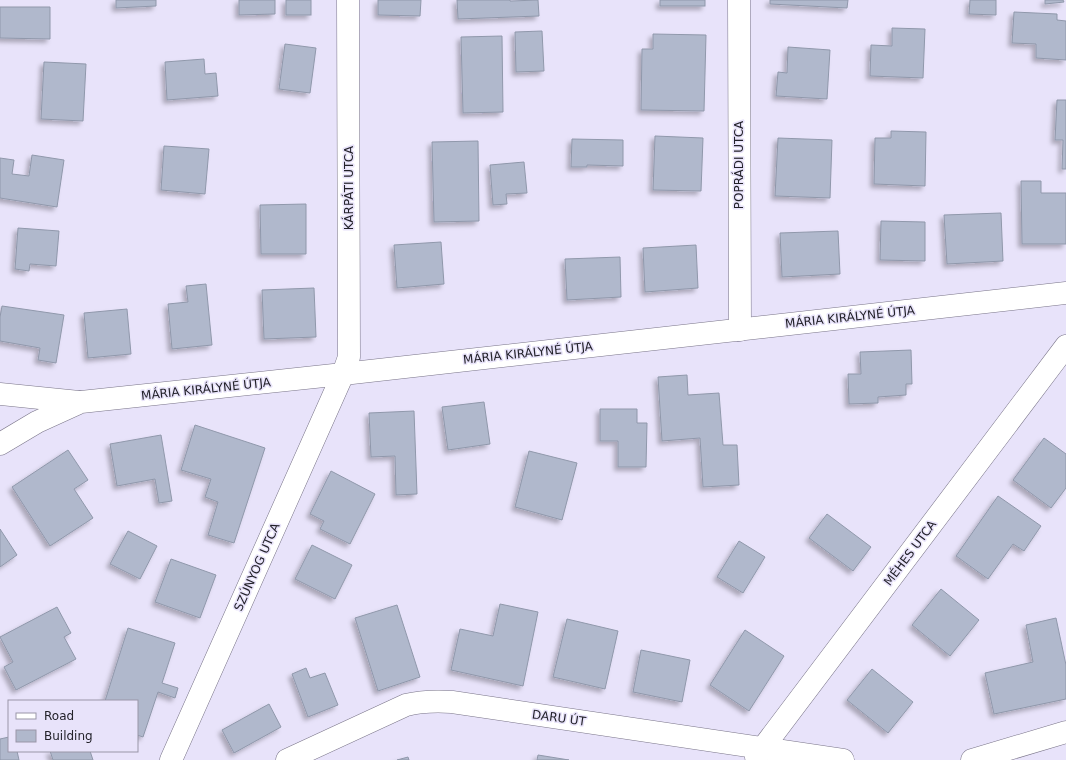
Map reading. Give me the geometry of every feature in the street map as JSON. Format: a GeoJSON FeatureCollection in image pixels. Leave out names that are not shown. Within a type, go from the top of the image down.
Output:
{"type":"FeatureCollection","features":[{"type":"Feature","properties":{"kind":"street","name":"KÁRPÁTI UTCA"},"geometry":{"type":"LineString","coordinates":[[343,374],[349,357],[348,0]]}},
{"type":"Feature","properties":{"kind":"street","name":"POPRÁDI UTCA"},"geometry":{"type":"LineString","coordinates":[[739,0],[740,330]]}},
{"type":"Feature","properties":{"kind":"street","name":"MÁRIA KIRÁLYNÉ ÚTJA"},"geometry":{"type":"LineString","coordinates":[[0,444],[37,422],[81,402],[1066,293]]}},
{"type":"Feature","properties":{"kind":"street","name":"MÉHES UTCA"},"geometry":{"type":"LineString","coordinates":[[759,754],[1066,346]]}},
{"type":"Feature","properties":{"kind":"street","name":"SZÚNYOG UTCA"},"geometry":{"type":"LineString","coordinates":[[171,760],[343,374]]}},
{"type":"Feature","properties":{"kind":"street"},"geometry":{"type":"LineString","coordinates":[[0,394],[81,402]]}},
{"type":"Feature","properties":{"kind":"street","name":"DARU ÚT"},"geometry":{"type":"LineString","coordinates":[[287,760],[406,705],[436,701],[452,702],[759,754],[843,760]]}},
{"type":"Feature","properties":{"kind":"street"},"geometry":{"type":"LineString","coordinates":[[972,760],[1066,732]]}},
{"type":"Feature","properties":{"kind":"building"},"geometry":{"type":"Polygon","coordinates":[[[116,0],[156,0],[156,6],[116,8],[116,0]]]}},
{"type":"Feature","properties":{"kind":"building"},"geometry":{"type":"Polygon","coordinates":[[[239,0],[275,0],[275,14],[239,15],[239,0]]]}},
{"type":"Feature","properties":{"kind":"building"},"geometry":{"type":"Polygon","coordinates":[[[286,0],[311,0],[311,15],[286,15],[286,0]]]}},
{"type":"Feature","properties":{"kind":"building"},"geometry":{"type":"Polygon","coordinates":[[[378,0],[421,0],[420,16],[378,15],[378,0]]]}},
{"type":"Feature","properties":{"kind":"building"},"geometry":{"type":"Polygon","coordinates":[[[457,0],[538,0],[539,16],[458,19],[457,0]]]}},
{"type":"Feature","properties":{"kind":"building"},"geometry":{"type":"Polygon","coordinates":[[[660,0],[705,0],[705,6],[660,6],[660,0]]]}},
{"type":"Feature","properties":{"kind":"building"},"geometry":{"type":"Polygon","coordinates":[[[770,0],[848,0],[847,8],[770,4],[770,0]]]}},
{"type":"Feature","properties":{"kind":"building"},"geometry":{"type":"Polygon","coordinates":[[[970,0],[996,0],[996,15],[969,14],[970,0]]]}},
{"type":"Feature","properties":{"kind":"building"},"geometry":{"type":"Polygon","coordinates":[[[1045,0],[1063,0],[1064,2],[1045,4],[1045,0]]]}},
{"type":"Feature","properties":{"kind":"building"},"geometry":{"type":"Polygon","coordinates":[[[0,7],[50,7],[50,39],[0,38],[0,7]]]}},
{"type":"Feature","properties":{"kind":"building"},"geometry":{"type":"Polygon","coordinates":[[[1014,12],[1057,14],[1057,20],[1066,21],[1066,60],[1036,58],[1036,44],[1012,43],[1014,12]]]}},
{"type":"Feature","properties":{"kind":"building"},"geometry":{"type":"Polygon","coordinates":[[[892,28],[925,29],[923,78],[870,76],[871,45],[892,46],[892,28]]]}},
{"type":"Feature","properties":{"kind":"building"},"geometry":{"type":"Polygon","coordinates":[[[542,31],[544,71],[516,72],[515,32],[542,31]]]}},
{"type":"Feature","properties":{"kind":"building"},"geometry":{"type":"Polygon","coordinates":[[[653,34],[706,35],[704,111],[641,110],[642,49],[653,49],[653,34]]]}},
{"type":"Feature","properties":{"kind":"building"},"geometry":{"type":"Polygon","coordinates":[[[502,36],[503,112],[463,113],[461,37],[502,36]]]}},
{"type":"Feature","properties":{"kind":"building"},"geometry":{"type":"Polygon","coordinates":[[[285,44],[316,48],[310,93],[279,89],[285,44]]]}},
{"type":"Feature","properties":{"kind":"building"},"geometry":{"type":"Polygon","coordinates":[[[788,47],[830,50],[827,99],[776,96],[778,72],[787,73],[788,47]]]}},
{"type":"Feature","properties":{"kind":"building"},"geometry":{"type":"Polygon","coordinates":[[[204,59],[205,74],[216,73],[218,96],[167,100],[165,62],[204,59]]]}},
{"type":"Feature","properties":{"kind":"building"},"geometry":{"type":"Polygon","coordinates":[[[44,62],[86,64],[83,121],[41,119],[44,62]]]}},
{"type":"Feature","properties":{"kind":"building"},"geometry":{"type":"Polygon","coordinates":[[[1057,100],[1066,100],[1066,169],[1062,169],[1063,140],[1055,140],[1057,100]]]}},
{"type":"Feature","properties":{"kind":"building"},"geometry":{"type":"Polygon","coordinates":[[[891,131],[926,132],[925,186],[874,184],[875,138],[891,138],[891,131]]]}},
{"type":"Feature","properties":{"kind":"building"},"geometry":{"type":"Polygon","coordinates":[[[655,136],[703,138],[701,191],[653,190],[655,136]]]}},
{"type":"Feature","properties":{"kind":"building"},"geometry":{"type":"Polygon","coordinates":[[[778,138],[832,140],[830,198],[775,196],[778,138]]]}},
{"type":"Feature","properties":{"kind":"building"},"geometry":{"type":"Polygon","coordinates":[[[572,139],[623,140],[623,166],[587,165],[587,167],[571,167],[572,139]]]}},
{"type":"Feature","properties":{"kind":"building"},"geometry":{"type":"Polygon","coordinates":[[[478,141],[479,221],[434,222],[432,142],[478,141]]]}},
{"type":"Feature","properties":{"kind":"building"},"geometry":{"type":"Polygon","coordinates":[[[164,146],[209,149],[205,194],[161,190],[164,146]]]}},
{"type":"Feature","properties":{"kind":"building"},"geometry":{"type":"Polygon","coordinates":[[[32,155],[64,160],[57,207],[0,198],[0,158],[14,160],[12,174],[29,176],[32,155]]]}},
{"type":"Feature","properties":{"kind":"building"},"geometry":{"type":"Polygon","coordinates":[[[524,162],[527,193],[506,194],[507,204],[493,205],[490,165],[524,162]]]}},
{"type":"Feature","properties":{"kind":"building"},"geometry":{"type":"Polygon","coordinates":[[[1021,181],[1041,181],[1041,193],[1066,193],[1066,244],[1022,244],[1021,181]]]}},
{"type":"Feature","properties":{"kind":"building"},"geometry":{"type":"Polygon","coordinates":[[[306,204],[306,254],[261,254],[260,205],[306,204]]]}},
{"type":"Feature","properties":{"kind":"building"},"geometry":{"type":"Polygon","coordinates":[[[1001,213],[1003,261],[947,264],[944,215],[1001,213]]]}},
{"type":"Feature","properties":{"kind":"building"},"geometry":{"type":"Polygon","coordinates":[[[881,221],[925,222],[925,261],[880,260],[881,221]]]}},
{"type":"Feature","properties":{"kind":"building"},"geometry":{"type":"Polygon","coordinates":[[[18,228],[59,231],[56,266],[30,264],[29,271],[15,269],[18,228]]]}},
{"type":"Feature","properties":{"kind":"building"},"geometry":{"type":"Polygon","coordinates":[[[838,231],[840,274],[782,277],[780,233],[838,231]]]}},
{"type":"Feature","properties":{"kind":"building"},"geometry":{"type":"Polygon","coordinates":[[[441,242],[444,284],[397,288],[394,245],[441,242]]]}},
{"type":"Feature","properties":{"kind":"building"},"geometry":{"type":"Polygon","coordinates":[[[696,245],[698,288],[645,292],[643,248],[696,245]]]}},
{"type":"Feature","properties":{"kind":"building"},"geometry":{"type":"Polygon","coordinates":[[[620,257],[621,297],[567,300],[565,259],[620,257]]]}},
{"type":"Feature","properties":{"kind":"building"},"geometry":{"type":"Polygon","coordinates":[[[206,284],[212,345],[172,349],[168,304],[188,302],[186,286],[206,284]]]}},
{"type":"Feature","properties":{"kind":"building"},"geometry":{"type":"Polygon","coordinates":[[[314,288],[316,337],[264,339],[262,290],[314,288]]]}},
{"type":"Feature","properties":{"kind":"building"},"geometry":{"type":"Polygon","coordinates":[[[2,306],[64,315],[56,363],[38,360],[40,348],[0,341],[0,317],[2,306]]]}},
{"type":"Feature","properties":{"kind":"building"},"geometry":{"type":"Polygon","coordinates":[[[127,309],[131,354],[88,358],[84,313],[127,309]]]}},
{"type":"Feature","properties":{"kind":"building"},"geometry":{"type":"Polygon","coordinates":[[[911,350],[912,384],[906,384],[906,395],[878,397],[878,403],[849,404],[848,374],[861,374],[860,352],[911,350]]]}},
{"type":"Feature","properties":{"kind":"building"},"geometry":{"type":"Polygon","coordinates":[[[687,375],[688,395],[719,393],[723,445],[737,445],[739,485],[703,487],[700,438],[662,441],[658,377],[687,375]]]}},
{"type":"Feature","properties":{"kind":"building"},"geometry":{"type":"Polygon","coordinates":[[[484,402],[490,444],[448,450],[442,407],[484,402]]]}},
{"type":"Feature","properties":{"kind":"building"},"geometry":{"type":"Polygon","coordinates":[[[600,409],[637,409],[637,423],[647,423],[646,467],[618,467],[618,441],[600,441],[600,409]]]}},
{"type":"Feature","properties":{"kind":"building"},"geometry":{"type":"Polygon","coordinates":[[[414,411],[417,494],[396,495],[395,456],[371,457],[369,413],[414,411]]]}},
{"type":"Feature","properties":{"kind":"building"},"geometry":{"type":"Polygon","coordinates":[[[195,425],[265,448],[234,543],[208,535],[218,502],[205,497],[211,479],[181,470],[195,425]]]}},
{"type":"Feature","properties":{"kind":"building"},"geometry":{"type":"Polygon","coordinates":[[[161,435],[172,501],[159,503],[155,479],[117,486],[110,444],[161,435]]]}},
{"type":"Feature","properties":{"kind":"building"},"geometry":{"type":"Polygon","coordinates":[[[1044,438],[1066,454],[1066,488],[1051,508],[1013,480],[1044,438]]]}},
{"type":"Feature","properties":{"kind":"building"},"geometry":{"type":"Polygon","coordinates":[[[68,450],[88,480],[74,489],[93,518],[50,546],[12,487],[68,450]]]}},
{"type":"Feature","properties":{"kind":"building"},"geometry":{"type":"Polygon","coordinates":[[[529,451],[577,463],[562,520],[515,507],[529,451]]]}},
{"type":"Feature","properties":{"kind":"building"},"geometry":{"type":"Polygon","coordinates":[[[331,471],[375,494],[350,544],[320,529],[324,521],[310,514],[331,471]]]}},
{"type":"Feature","properties":{"kind":"building"},"geometry":{"type":"Polygon","coordinates":[[[998,496],[1041,526],[1024,551],[1013,544],[988,579],[956,556],[998,496]]]}},
{"type":"Feature","properties":{"kind":"building"},"geometry":{"type":"Polygon","coordinates":[[[827,514],[871,547],[853,571],[809,538],[827,514]]]}},
{"type":"Feature","properties":{"kind":"building"},"geometry":{"type":"Polygon","coordinates":[[[0,529],[17,555],[0,567],[0,529]]]}},
{"type":"Feature","properties":{"kind":"building"},"geometry":{"type":"Polygon","coordinates":[[[128,531],[157,546],[140,579],[110,564],[128,531]]]}},
{"type":"Feature","properties":{"kind":"building"},"geometry":{"type":"Polygon","coordinates":[[[739,541],[765,557],[743,593],[717,577],[739,541]]]}},
{"type":"Feature","properties":{"kind":"building"},"geometry":{"type":"Polygon","coordinates":[[[312,545],[352,565],[335,599],[295,579],[312,545]]]}},
{"type":"Feature","properties":{"kind":"building"},"geometry":{"type":"Polygon","coordinates":[[[171,559],[216,575],[200,618],[155,602],[171,559]]]}},
{"type":"Feature","properties":{"kind":"building"},"geometry":{"type":"Polygon","coordinates":[[[941,589],[979,620],[950,656],[912,625],[941,589]]]}},
{"type":"Feature","properties":{"kind":"building"},"geometry":{"type":"Polygon","coordinates":[[[500,604],[538,612],[523,686],[451,670],[460,629],[493,636],[500,604]]]}},
{"type":"Feature","properties":{"kind":"building"},"geometry":{"type":"Polygon","coordinates":[[[397,605],[420,677],[378,691],[355,618],[397,605]]]}},
{"type":"Feature","properties":{"kind":"building"},"geometry":{"type":"Polygon","coordinates":[[[57,607],[71,633],[64,637],[76,659],[16,690],[4,667],[13,662],[0,637],[57,607]]]}},
{"type":"Feature","properties":{"kind":"building"},"geometry":{"type":"Polygon","coordinates":[[[1056,618],[1066,665],[1066,699],[994,714],[985,673],[1033,662],[1026,625],[1056,618]]]}},
{"type":"Feature","properties":{"kind":"building"},"geometry":{"type":"Polygon","coordinates":[[[567,619],[618,631],[605,689],[553,677],[567,619]]]}},
{"type":"Feature","properties":{"kind":"building"},"geometry":{"type":"Polygon","coordinates":[[[128,628],[175,643],[162,683],[178,688],[175,698],[158,692],[143,737],[138,735],[138,700],[105,700],[128,628]]]}},
{"type":"Feature","properties":{"kind":"building"},"geometry":{"type":"Polygon","coordinates":[[[745,630],[784,656],[749,711],[710,685],[745,630]]]}},
{"type":"Feature","properties":{"kind":"building"},"geometry":{"type":"Polygon","coordinates":[[[641,650],[690,660],[682,702],[633,692],[641,650]]]}},
{"type":"Feature","properties":{"kind":"building"},"geometry":{"type":"Polygon","coordinates":[[[306,668],[310,678],[325,673],[338,705],[308,717],[292,674],[306,668]]]}},
{"type":"Feature","properties":{"kind":"building"},"geometry":{"type":"Polygon","coordinates":[[[872,669],[913,702],[888,733],[847,700],[872,669]]]}},
{"type":"Feature","properties":{"kind":"building"},"geometry":{"type":"Polygon","coordinates":[[[269,704],[281,727],[234,753],[222,730],[269,704]]]}},
{"type":"Feature","properties":{"kind":"building"},"geometry":{"type":"Polygon","coordinates":[[[8,737],[8,752],[17,752],[19,760],[0,760],[0,739],[8,737]]]}},
{"type":"Feature","properties":{"kind":"building"},"geometry":{"type":"Polygon","coordinates":[[[50,752],[90,752],[93,760],[53,760],[50,752]]]}},
{"type":"Feature","properties":{"kind":"building"},"geometry":{"type":"Polygon","coordinates":[[[538,755],[569,760],[537,760],[538,755]]]}},
{"type":"Feature","properties":{"kind":"building"},"geometry":{"type":"Polygon","coordinates":[[[408,757],[409,760],[397,760],[408,757]]]}}]}
